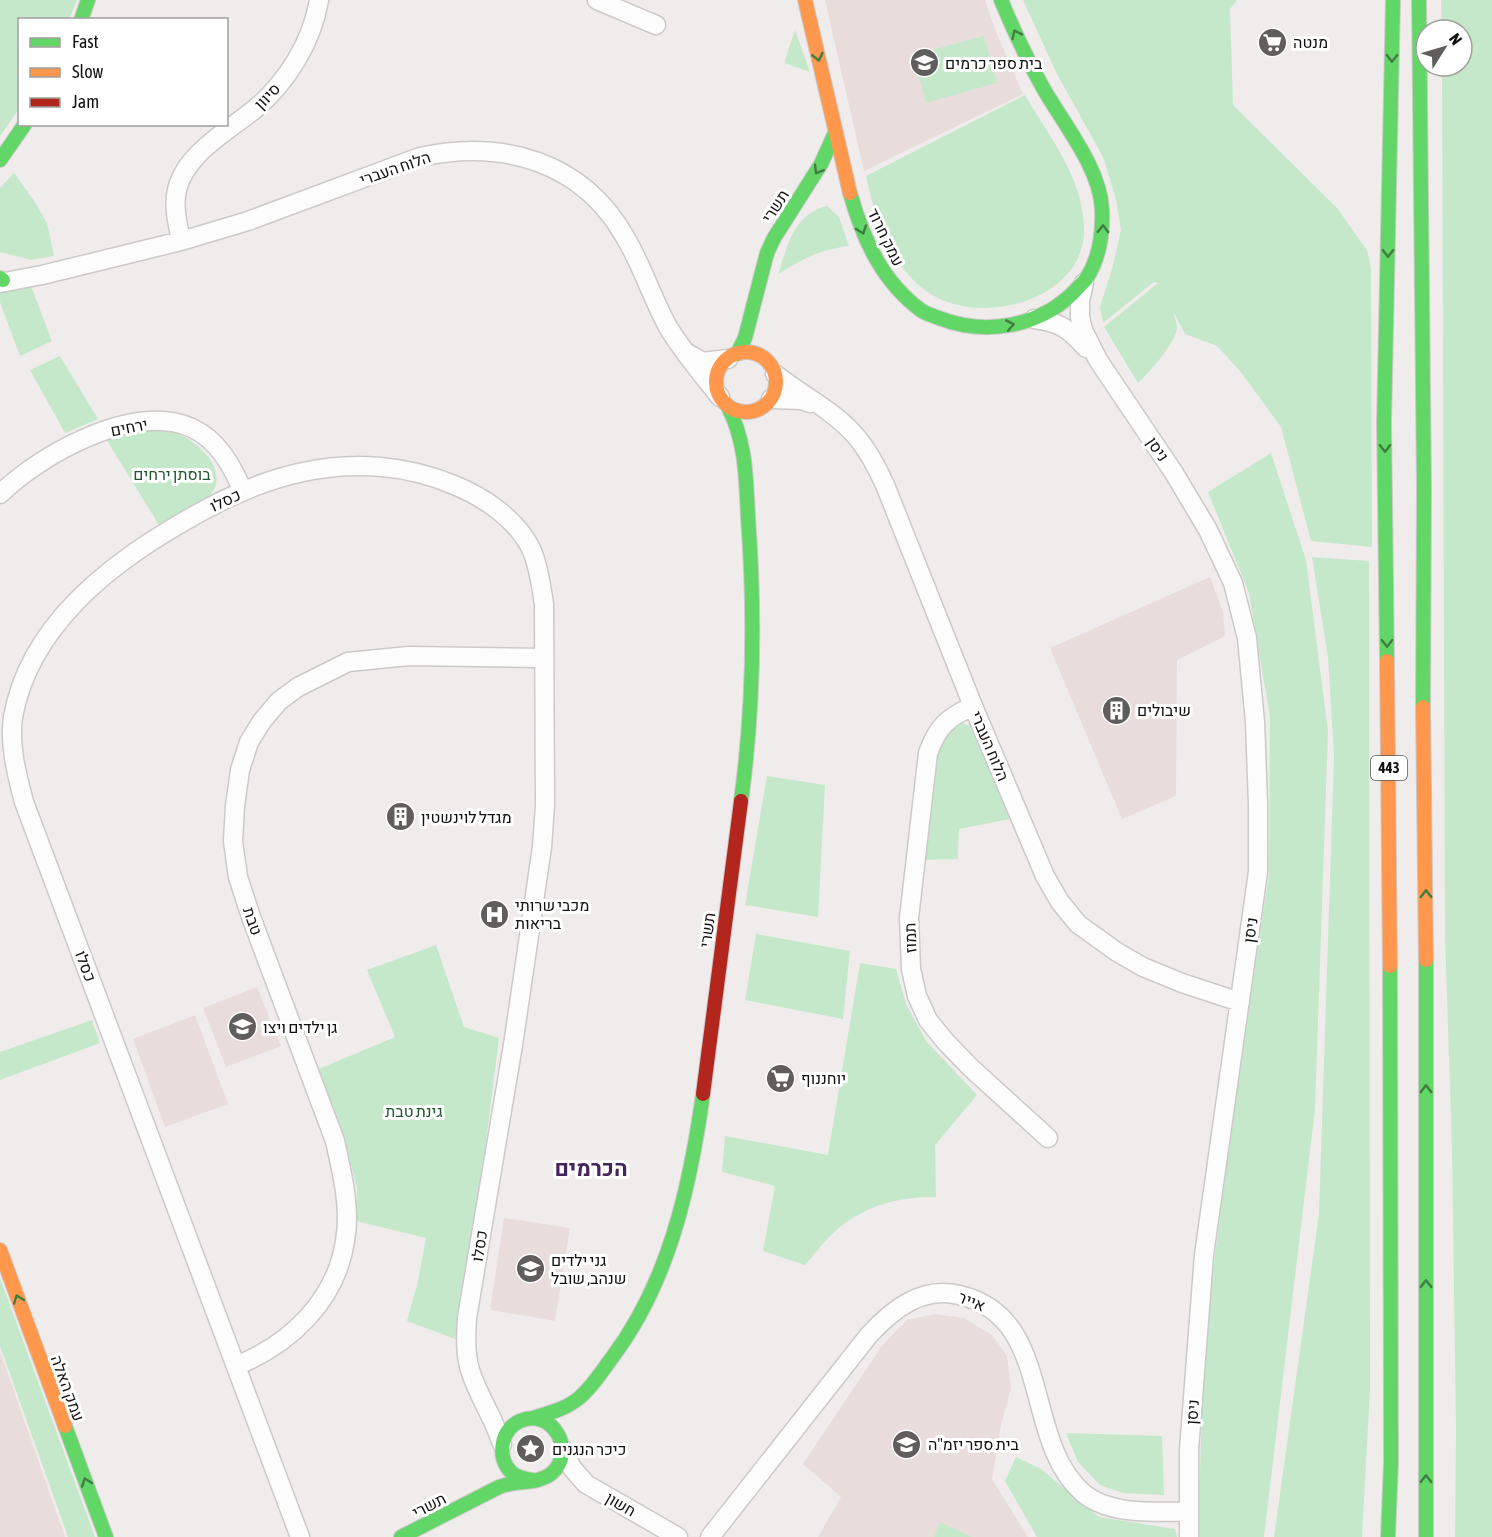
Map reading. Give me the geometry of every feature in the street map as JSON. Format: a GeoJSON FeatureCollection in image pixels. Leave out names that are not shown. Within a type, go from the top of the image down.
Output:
{"type":"FeatureCollection","features":[{"type":"Feature","properties":{"kind":"main road"},"geometry":{"type":"LineString","coordinates":[[82,18],[88,0]]}},
{"type":"Feature","properties":{"kind":"main road","name":"עמק חרוד"},"geometry":{"type":"LineString","coordinates":[[806,0],[853,205],[865,239],[880,269],[896,290],[933,319],[956,327],[975,329],[1010,326],[1034,318],[1054,310],[1073,296],[1098,260],[1104,232],[1097,183],[1026,55],[1001,0]]}},
{"type":"Feature","properties":{"kind":"main road","name":"443"},"geometry":{"type":"LineString","coordinates":[[1388,1537],[1391,1462],[1390,897],[1384,422],[1393,0]]}},
{"type":"Feature","properties":{"kind":"main road","name":"443"},"geometry":{"type":"LineString","coordinates":[[1419,0],[1424,488],[1426,1537]]}},
{"type":"Feature","properties":{"kind":"main road"},"geometry":{"type":"LineString","coordinates":[[0,160],[24,126]]}},
{"type":"Feature","properties":{"kind":"main road","name":"תשרי"},"geometry":{"type":"LineString","coordinates":[[732,356],[745,338],[767,254],[774,238],[821,164],[835,134]]}},
{"type":"Feature","properties":{"kind":"main road"},"geometry":{"type":"LineString","coordinates":[[835,192],[853,205]]}},
{"type":"Feature","properties":{"kind":"main road"},"geometry":{"type":"LineString","coordinates":[[796,204],[817,194]]}},
{"type":"Feature","properties":{"kind":"main road","name":"תשרי"},"geometry":{"type":"LineString","coordinates":[[754,302],[759,340],[772,369]]}},
{"type":"Feature","properties":{"kind":"main road"},"geometry":{"type":"LineString","coordinates":[[753,353],[763,357],[772,369],[776,384],[767,403],[755,411],[736,410],[723,401],[717,387],[717,376],[721,366],[732,356],[753,353]]}},
{"type":"Feature","properties":{"kind":"main road","name":"תשרי"},"geometry":{"type":"LineString","coordinates":[[527,1419],[561,1409],[578,1399],[592,1385],[629,1336],[656,1284],[675,1229],[696,1145],[747,757],[752,691],[751,555],[744,455],[736,422],[723,401]]}},
{"type":"Feature","properties":{"kind":"main road","name":"תשרי"},"geometry":{"type":"LineString","coordinates":[[744,455],[753,425],[767,403]]}},
{"type":"Feature","properties":{"kind":"main road","name":"עמק האלה"},"geometry":{"type":"LineString","coordinates":[[0,1250],[106,1537]]}},
{"type":"Feature","properties":{"kind":"main road","name":"תשרי"},"geometry":{"type":"LineString","coordinates":[[563,1447],[572,1421],[592,1385]]}},
{"type":"Feature","properties":{"kind":"main road"},"geometry":{"type":"LineString","coordinates":[[527,1419],[544,1420],[553,1426],[560,1434],[563,1447],[559,1465],[552,1473],[535,1480],[519,1478],[510,1471],[504,1462],[502,1449],[503,1438],[512,1425],[527,1419]]}},
{"type":"Feature","properties":{"kind":"main road","name":"תשרי"},"geometry":{"type":"LineString","coordinates":[[471,1501],[497,1472],[502,1449]]}},
{"type":"Feature","properties":{"kind":"main road","name":"תשרי"},"geometry":{"type":"LineString","coordinates":[[401,1537],[513,1482],[535,1480]]}},
{"type":"Feature","properties":{"kind":"street","name":"סיוון"},"geometry":{"type":"LineString","coordinates":[[181,241],[176,211],[176,191],[182,176],[194,159],[276,89],[305,45],[317,14],[319,0]]}},
{"type":"Feature","properties":{"kind":"street"},"geometry":{"type":"LineString","coordinates":[[597,0],[656,25]]}},
{"type":"Feature","properties":{"kind":"street","name":"הלוח העברי"},"geometry":{"type":"LineString","coordinates":[[1,280],[22,280],[181,241],[298,204],[420,157],[448,151],[514,154],[545,164],[572,178],[595,196],[612,216],[626,238],[681,348],[723,401]]}},
{"type":"Feature","properties":{"kind":"street","name":"ניסן"},"geometry":{"type":"LineString","coordinates":[[1084,283],[1080,301],[1083,330],[1098,360],[1174,473],[1208,530],[1233,583],[1247,638],[1255,722],[1258,872],[1204,1255],[1189,1450],[1189,1537]]}},
{"type":"Feature","properties":{"kind":"street","name":"ניסן"},"geometry":{"type":"LineString","coordinates":[[1034,318],[1052,321],[1062,326],[1098,360]]}},
{"type":"Feature","properties":{"kind":"street"},"geometry":{"type":"LineString","coordinates":[[681,348],[690,356],[703,362],[732,356]]}},
{"type":"Feature","properties":{"kind":"street","name":"הלוח העברי"},"geometry":{"type":"LineString","coordinates":[[772,369],[834,416],[853,434],[871,457],[885,485],[973,706],[1045,876],[1060,902],[1078,924],[1143,967],[1182,983],[1240,1002]]}},
{"type":"Feature","properties":{"kind":"street","name":"הלוח העברי"},"geometry":{"type":"LineString","coordinates":[[767,403],[802,400],[823,408]]}},
{"type":"Feature","properties":{"kind":"street","name":"ירחים"},"geometry":{"type":"LineString","coordinates":[[0,494],[51,454],[108,429],[153,422],[170,422],[191,428],[205,437],[222,452],[243,491]]}},
{"type":"Feature","properties":{"kind":"street","name":"כסלו"},"geometry":{"type":"LineString","coordinates":[[300,1537],[24,802],[12,748],[13,718],[24,679],[43,643],[65,612],[91,585],[124,559],[186,520],[243,491],[279,477],[305,471],[384,466],[428,474],[472,492],[499,510],[532,550],[544,604],[545,805],[543,847],[513,1045],[467,1318],[466,1346],[470,1368],[494,1420],[502,1449]]}},
{"type":"Feature","properties":{"kind":"street","name":"טבת"},"geometry":{"type":"LineString","coordinates":[[236,1366],[258,1357],[275,1346],[294,1332],[314,1312],[326,1295],[338,1268],[346,1240],[343,1175],[335,1141],[238,877],[233,841],[235,806],[240,770],[249,742],[262,721],[279,701],[298,687],[348,662],[409,656],[544,658]]}},
{"type":"Feature","properties":{"kind":"street","name":"תמוז"},"geometry":{"type":"LineString","coordinates":[[973,706],[943,723],[934,736],[928,753],[909,918],[911,969],[916,996],[928,1020],[939,1034],[970,1067],[1048,1138]]}},
{"type":"Feature","properties":{"kind":"street","name":"אייר"},"geometry":{"type":"LineString","coordinates":[[710,1537],[869,1335],[887,1316],[907,1302],[927,1294],[948,1292],[969,1297],[989,1307],[1006,1322],[1019,1341],[1054,1450],[1066,1476],[1085,1495],[1104,1504],[1129,1510],[1189,1512]]}},
{"type":"Feature","properties":{"kind":"street","name":"כסלו"},"geometry":{"type":"LineString","coordinates":[[476,1385],[484,1399],[496,1409],[512,1418],[527,1419]]}},
{"type":"Feature","properties":{"kind":"street","name":"חשון"},"geometry":{"type":"LineString","coordinates":[[563,1447],[578,1476],[595,1489],[678,1537]]}},
{"type":"Feature","properties":{"kind":"street","name":"חשון"},"geometry":{"type":"LineString","coordinates":[[535,1480],[565,1479],[595,1489]]}},
{"type":"Feature","properties":{"kind":"shaded area","name":"בית ספר כרמים"},"geometry":{"type":"Polygon","coordinates":[[[825,0],[985,0],[1023,94],[864,171],[825,0]]]}},
{"type":"Feature","properties":{"kind":"shaded area"},"geometry":{"type":"Polygon","coordinates":[[[1210,577],[1223,612],[1225,636],[1177,660],[1176,796],[1122,819],[1050,648],[1210,577]]]}},
{"type":"Feature","properties":{"kind":"shaded area","name":"גן ילדים ויצו"},"geometry":{"type":"Polygon","coordinates":[[[257,987],[281,1046],[226,1067],[203,1008],[257,987]]]}},
{"type":"Feature","properties":{"kind":"shaded area"},"geometry":{"type":"Polygon","coordinates":[[[195,1015],[228,1104],[165,1127],[133,1039],[195,1015]]]}},
{"type":"Feature","properties":{"kind":"shaded area","name":"גני ילדים שנהב, שובל"},"geometry":{"type":"Polygon","coordinates":[[[504,1218],[570,1228],[555,1321],[490,1310],[504,1218]]]}},
{"type":"Feature","properties":{"kind":"shaded area","name":"בית ספר יזמ\"ה"},"geometry":{"type":"Polygon","coordinates":[[[934,1314],[964,1318],[992,1335],[1007,1356],[1011,1388],[1001,1425],[992,1479],[1028,1537],[818,1537],[841,1497],[803,1464],[884,1343],[907,1320],[934,1314]]]}},
{"type":"Feature","properties":{"kind":"shaded area"},"geometry":{"type":"Polygon","coordinates":[[[0,1351],[65,1537],[0,1537],[0,1351]]]}},
{"type":"Feature","properties":{"kind":"green space"},"geometry":{"type":"Polygon","coordinates":[[[0,0],[77,0],[69,18],[18,18],[18,110],[0,136],[0,0]]]}},
{"type":"Feature","properties":{"kind":"green space"},"geometry":{"type":"Polygon","coordinates":[[[1023,0],[1237,0],[1230,9],[1233,105],[1337,208],[1367,250],[1371,268],[1372,547],[1311,541],[1281,427],[1240,371],[1217,346],[1185,334],[1174,313],[1177,327],[1172,341],[1138,383],[1104,327],[1158,283],[1154,282],[1103,323],[1100,307],[1121,230],[1116,199],[1103,157],[1057,74],[1023,0]]]}},
{"type":"Feature","properties":{"kind":"green space"},"geometry":{"type":"Polygon","coordinates":[[[1441,0],[1492,0],[1492,1537],[1455,1537],[1456,1429],[1452,1150],[1445,935],[1442,78],[1474,78],[1474,18],[1442,18],[1441,0]]]}},
{"type":"Feature","properties":{"kind":"green space"},"geometry":{"type":"Polygon","coordinates":[[[795,30],[810,72],[784,63],[795,30]]]}},
{"type":"Feature","properties":{"kind":"green space"},"geometry":{"type":"Polygon","coordinates":[[[984,36],[997,83],[926,103],[913,55],[984,36]]]}},
{"type":"Feature","properties":{"kind":"green space"},"geometry":{"type":"Polygon","coordinates":[[[1025,95],[1063,158],[1078,191],[1084,227],[1080,253],[1068,274],[1049,290],[1026,301],[1000,307],[973,307],[948,302],[926,291],[903,268],[879,224],[866,176],[1025,95]]]}},
{"type":"Feature","properties":{"kind":"green space"},"geometry":{"type":"Polygon","coordinates":[[[14,173],[47,223],[54,256],[31,260],[0,252],[0,188],[14,173]]]}},
{"type":"Feature","properties":{"kind":"green space"},"geometry":{"type":"Polygon","coordinates":[[[827,206],[839,217],[849,246],[812,256],[778,275],[789,243],[799,224],[816,210],[827,206]]]}},
{"type":"Feature","properties":{"kind":"green space"},"geometry":{"type":"Polygon","coordinates":[[[31,286],[52,341],[20,356],[0,302],[0,293],[31,286]]]}},
{"type":"Feature","properties":{"kind":"green space"},"geometry":{"type":"Polygon","coordinates":[[[60,356],[98,419],[65,433],[30,370],[60,356]]]}},
{"type":"Feature","properties":{"kind":"green space","name":"בוסתן ירחים"},"geometry":{"type":"Polygon","coordinates":[[[165,429],[183,436],[198,446],[211,461],[217,478],[210,495],[159,525],[106,439],[138,431],[165,429]]]}},
{"type":"Feature","properties":{"kind":"green space"},"geometry":{"type":"Polygon","coordinates":[[[1271,453],[1306,560],[1328,731],[1315,1109],[1264,1537],[1198,1537],[1204,1340],[1237,1087],[1269,874],[1270,717],[1249,593],[1208,492],[1271,453]]]}},
{"type":"Feature","properties":{"kind":"green space"},"geometry":{"type":"Polygon","coordinates":[[[1312,557],[1369,561],[1370,1389],[1362,1537],[1274,1537],[1319,1214],[1334,756],[1328,657],[1312,557]]]}},
{"type":"Feature","properties":{"kind":"green space"},"geometry":{"type":"Polygon","coordinates":[[[959,722],[973,727],[1010,819],[959,829],[958,859],[923,860],[933,760],[948,730],[959,722]]]}},
{"type":"Feature","properties":{"kind":"green space"},"geometry":{"type":"Polygon","coordinates":[[[767,776],[825,785],[818,917],[745,905],[767,776]]]}},
{"type":"Feature","properties":{"kind":"green space"},"geometry":{"type":"Polygon","coordinates":[[[756,934],[850,951],[843,1019],[745,1000],[756,934]]]}},
{"type":"Feature","properties":{"kind":"green space","name":"גינת טבת"},"geometry":{"type":"Polygon","coordinates":[[[436,945],[464,1027],[499,1038],[461,1341],[407,1321],[426,1238],[356,1221],[357,1188],[343,1134],[319,1069],[395,1037],[367,970],[436,945]]]}},
{"type":"Feature","properties":{"kind":"green space"},"geometry":{"type":"Polygon","coordinates":[[[860,963],[896,969],[906,1004],[926,1041],[977,1095],[935,1145],[936,1197],[897,1200],[862,1213],[835,1231],[805,1265],[763,1251],[775,1186],[722,1172],[725,1136],[828,1155],[860,963]]]}},
{"type":"Feature","properties":{"kind":"green space"},"geometry":{"type":"Polygon","coordinates":[[[92,1020],[100,1043],[0,1080],[0,1052],[92,1020]]]}},
{"type":"Feature","properties":{"kind":"green space"},"geometry":{"type":"Polygon","coordinates":[[[0,1278],[95,1537],[68,1537],[0,1346],[0,1278]]]}},
{"type":"Feature","properties":{"kind":"green space"},"geometry":{"type":"Polygon","coordinates":[[[1066,1433],[1162,1436],[1164,1495],[1123,1493],[1100,1485],[1078,1462],[1066,1433]]]}},
{"type":"Feature","properties":{"kind":"green space"},"geometry":{"type":"Polygon","coordinates":[[[1016,1457],[1041,1469],[1099,1517],[1175,1529],[1177,1537],[1037,1537],[1005,1481],[1016,1457]]]}},
{"type":"Feature","properties":{"kind":"green space"},"geometry":{"type":"Polygon","coordinates":[[[940,1522],[972,1537],[934,1537],[940,1522]]]}},
{"type":"Feature","properties":{"kind":"traffic: fast"},"geometry":{"type":"LineString","coordinates":[[82,18],[88,0]]}},
{"type":"Feature","properties":{"kind":"traffic: fast"},"geometry":{"type":"LineString","coordinates":[[850,193],[861,227],[885,273],[908,299],[932,316],[975,326],[1011,325],[1045,313],[1060,304],[1086,279],[1095,263],[1101,236],[1100,193],[1095,177],[1079,145],[1036,76],[1001,0]]}},
{"type":"Feature","properties":{"kind":"traffic: fast"},"geometry":{"type":"LineString","coordinates":[[1387,661],[1384,422],[1393,0]]}},
{"type":"Feature","properties":{"kind":"traffic: fast"},"geometry":{"type":"LineString","coordinates":[[1419,0],[1424,488],[1423,707]]}},
{"type":"Feature","properties":{"kind":"traffic: fast"},"geometry":{"type":"LineString","coordinates":[[0,160],[24,126]]}},
{"type":"Feature","properties":{"kind":"traffic: fast"},"geometry":{"type":"LineString","coordinates":[[737,354],[745,338],[767,253],[821,164],[835,133]]}},
{"type":"Feature","properties":{"kind":"traffic: fast"},"geometry":{"type":"LineString","coordinates":[[727,405],[738,432],[744,460],[752,588],[751,695],[741,801]]}},
{"type":"Feature","properties":{"kind":"traffic: fast"},"geometry":{"type":"LineString","coordinates":[[1426,960],[1426,1537]]}},
{"type":"Feature","properties":{"kind":"traffic: fast"},"geometry":{"type":"LineString","coordinates":[[1388,1537],[1391,1462],[1390,966]]}},
{"type":"Feature","properties":{"kind":"traffic: fast"},"geometry":{"type":"LineString","coordinates":[[533,1418],[569,1405],[588,1389],[631,1330],[648,1299],[674,1233],[691,1164],[703,1094]]}},
{"type":"Feature","properties":{"kind":"traffic: fast"},"geometry":{"type":"LineString","coordinates":[[401,1537],[499,1487],[533,1481],[552,1473],[559,1464],[562,1454],[561,1443],[551,1426],[542,1420],[532,1418],[520,1421],[508,1430],[502,1451],[503,1459],[511,1472],[532,1480]]}},
{"type":"Feature","properties":{"kind":"traffic: fast"},"geometry":{"type":"LineString","coordinates":[[65,1426],[106,1537]]}},
{"type":"Feature","properties":{"kind":"traffic: slow"},"geometry":{"type":"LineString","coordinates":[[805,0],[850,193]]}},
{"type":"Feature","properties":{"kind":"traffic: slow"},"geometry":{"type":"LineString","coordinates":[[746,352],[767,361],[776,382],[767,403],[746,412],[725,403],[716,382],[725,361],[746,352]]}},
{"type":"Feature","properties":{"kind":"traffic: slow"},"geometry":{"type":"LineString","coordinates":[[1387,661],[1390,966]]}},
{"type":"Feature","properties":{"kind":"traffic: slow"},"geometry":{"type":"LineString","coordinates":[[1423,707],[1426,960]]}},
{"type":"Feature","properties":{"kind":"traffic: slow"},"geometry":{"type":"LineString","coordinates":[[0,1250],[65,1426]]}},
{"type":"Feature","properties":{"kind":"traffic: jam"},"geometry":{"type":"LineString","coordinates":[[703,1094],[741,801]]}},
{"type":"Feature","properties":{"kind":"place","name":"מנטה"},"geometry":{"type":"Point","coordinates":[1272,42]}},
{"type":"Feature","properties":{"kind":"place","name":"בית ספר כרמים"},"geometry":{"type":"Point","coordinates":[924,63]}},
{"type":"Feature","properties":{"kind":"place","name":"שיבולים"},"geometry":{"type":"Point","coordinates":[1116,710]}},
{"type":"Feature","properties":{"kind":"place","name":"מגדל לוינשטין"},"geometry":{"type":"Point","coordinates":[400,817]}},
{"type":"Feature","properties":{"kind":"place","name":"מכבי שרותי בריאות"},"geometry":{"type":"Point","coordinates":[494,914]}},
{"type":"Feature","properties":{"kind":"place","name":"גן ילדים ויצו"},"geometry":{"type":"Point","coordinates":[242,1027]}},
{"type":"Feature","properties":{"kind":"place","name":"יוחננוף"},"geometry":{"type":"Point","coordinates":[780,1078]}},
{"type":"Feature","properties":{"kind":"place","name":"גני ילדים שנהב, שובל"},"geometry":{"type":"Point","coordinates":[530,1269]}},
{"type":"Feature","properties":{"kind":"place","name":"בית ספר יזמ\"ה"},"geometry":{"type":"Point","coordinates":[907,1444]}},
{"type":"Feature","properties":{"kind":"place","name":"כיכר הנגנים"},"geometry":{"type":"Point","coordinates":[531,1449]}},
{"type":"Feature","properties":{"kind":"district","name":"הכרמים"},"geometry":{"type":"Point","coordinates":[591,1168]}}]}
